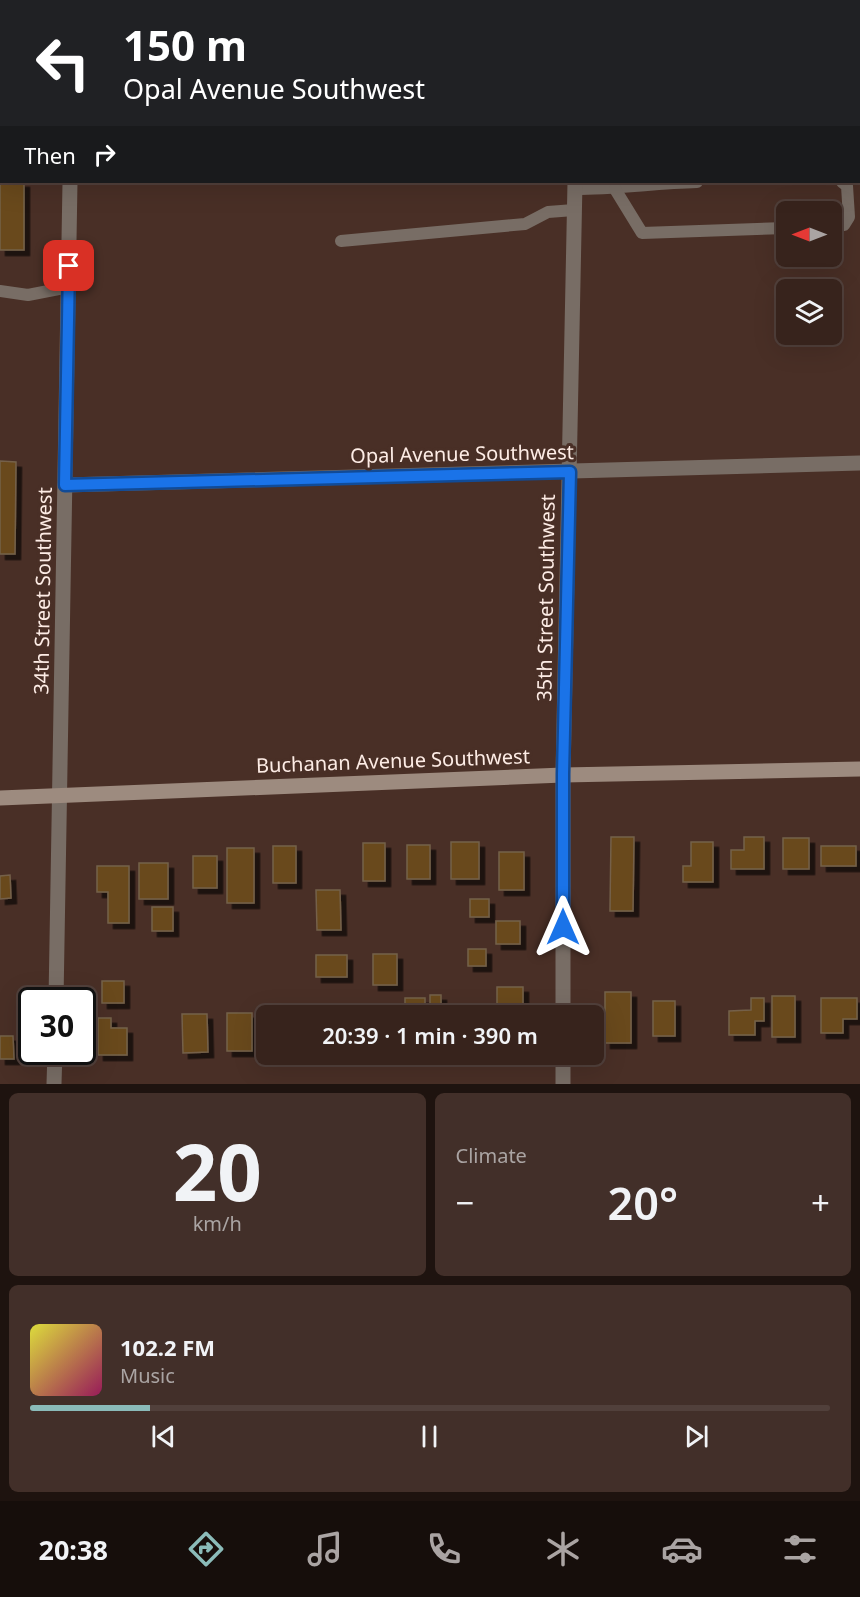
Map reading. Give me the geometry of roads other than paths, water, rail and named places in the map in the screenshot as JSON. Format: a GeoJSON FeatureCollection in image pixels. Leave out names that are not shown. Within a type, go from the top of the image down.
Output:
{"type":"FeatureCollection","features":[{"type":"Feature","properties":{"kind":"street","name":"34th Street Southwest"},"geometry":{"type":"LineString","coordinates":[[56,987],[70,183]]}},
{"type":"Feature","properties":{"kind":"street","name":"35th Street Southwest"},"geometry":{"type":"LineString","coordinates":[[563,1005],[563,774],[575,185]]}},
{"type":"Feature","properties":{"kind":"street","name":"Opal Avenue Southwest"},"geometry":{"type":"LineString","coordinates":[[65,485],[860,463]]}},
{"type":"Feature","properties":{"kind":"street","name":"Buchanan Avenue Southwest"},"geometry":{"type":"LineString","coordinates":[[0,798],[563,774],[860,769]]}},
{"type":"Feature","properties":{"kind":"street"},"geometry":{"type":"LineString","coordinates":[[54,1084],[55,1065]]}},
{"type":"Feature","properties":{"kind":"street"},"geometry":{"type":"LineString","coordinates":[[563,1065],[563,1084]]}},
{"type":"Feature","properties":{"kind":"lane"},"geometry":{"type":"LineString","coordinates":[[575,185],[615,189],[649,183]]}},
{"type":"Feature","properties":{"kind":"lane"},"geometry":{"type":"LineString","coordinates":[[842,225],[849,217],[847,186],[843,183]]}},
{"type":"Feature","properties":{"kind":"lane"},"geometry":{"type":"LineString","coordinates":[[615,189],[642,233],[776,228]]}},
{"type":"Feature","properties":{"kind":"lane"},"geometry":{"type":"LineString","coordinates":[[341,241],[525,224],[548,213],[574,210]]}},
{"type":"Feature","properties":{"kind":"lane"},"geometry":{"type":"LineString","coordinates":[[0,291],[28,295],[69,287]]}}]}
